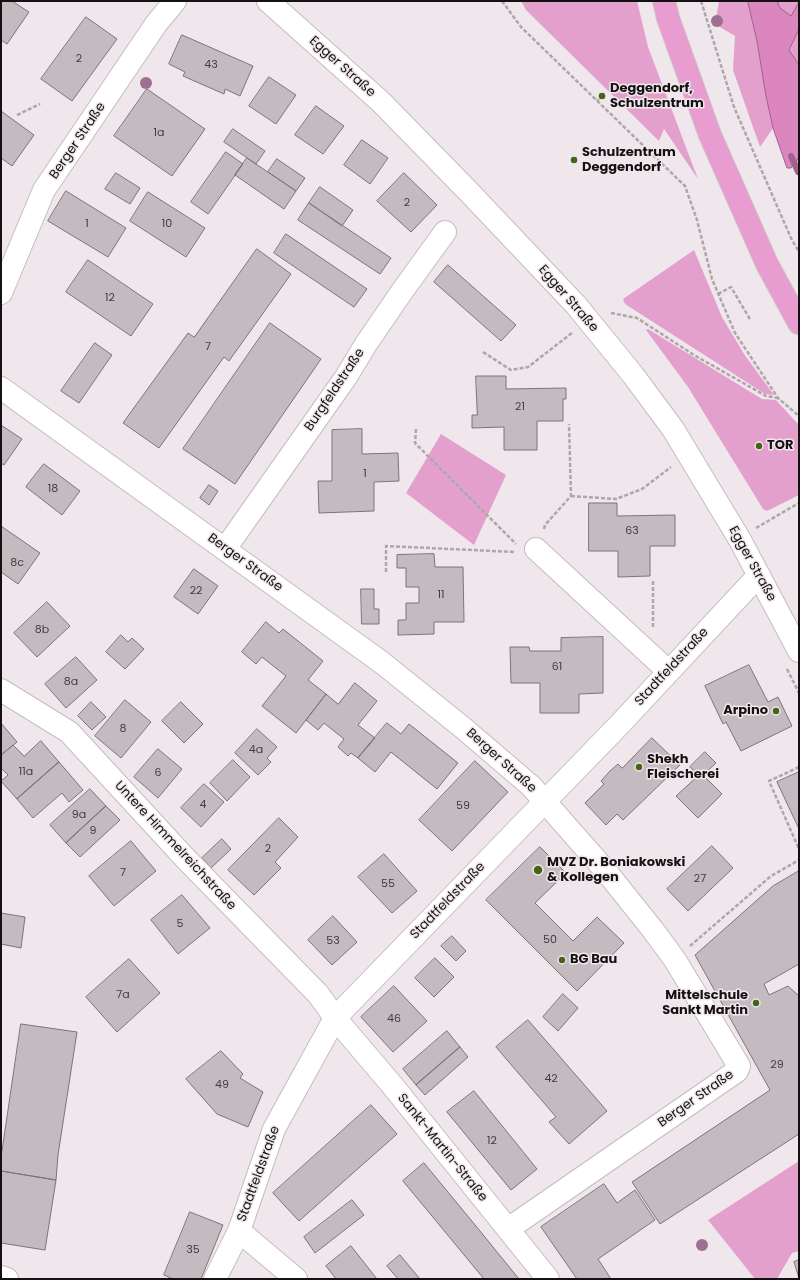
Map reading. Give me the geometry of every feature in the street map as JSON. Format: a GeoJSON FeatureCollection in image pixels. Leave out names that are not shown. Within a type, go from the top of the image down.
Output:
{"type":"FeatureCollection","features":[{"type":"Feature","properties":{"kind":"highway"},"geometry":{"type":"LineString","coordinates":[[664,1],[668,18],[710,135],[767,264],[799,324]]}},
{"type":"Feature","properties":{"kind":"street","name":"Berger Straße"},"geometry":{"type":"LineString","coordinates":[[1,293],[44,190],[128,68],[156,24],[175,1]]}},
{"type":"Feature","properties":{"kind":"street","name":"Egger Straße"},"geometry":{"type":"LineString","coordinates":[[268,1],[380,102],[478,201],[576,305],[633,375],[672,429],[740,540],[799,651]]}},
{"type":"Feature","properties":{"kind":"street","name":"Burgfeldstraße"},"geometry":{"type":"LineString","coordinates":[[226,548],[346,377],[366,344],[403,290],[445,232]]}},
{"type":"Feature","properties":{"kind":"street","name":"Berger Straße"},"geometry":{"type":"LineString","coordinates":[[1,388],[226,548],[381,662],[531,786],[605,870],[675,960],[739,1069],[508,1229]]}},
{"type":"Feature","properties":{"kind":"street"},"geometry":{"type":"LineString","coordinates":[[530,550],[668,671]]}},
{"type":"Feature","properties":{"kind":"street","name":"Stadtfeldstraße"},"geometry":{"type":"LineString","coordinates":[[215,1279],[239,1231],[274,1129],[335,1018],[620,724],[758,575]]}},
{"type":"Feature","properties":{"kind":"street","name":"Untere Himmelreichstraße"},"geometry":{"type":"LineString","coordinates":[[1,690],[69,732],[186,858],[318,994],[335,1018]]}},
{"type":"Feature","properties":{"kind":"street","name":"Sankt-Martin-Straße"},"geometry":{"type":"LineString","coordinates":[[335,1018],[392,1085],[548,1279]]}},
{"type":"Feature","properties":{"kind":"street"},"geometry":{"type":"LineString","coordinates":[[239,1231],[296,1279]]}},
{"type":"Feature","properties":{"kind":"street"},"geometry":{"type":"LineString","coordinates":[[1,1277],[7,1279]]}},
{"type":"Feature","properties":{"kind":"path"},"geometry":{"type":"LineString","coordinates":[[502,1],[521,27],[685,186],[697,220],[712,279],[735,333],[778,398],[799,416]]}},
{"type":"Feature","properties":{"kind":"path"},"geometry":{"type":"LineString","coordinates":[[701,1],[734,107],[791,238],[799,252]]}},
{"type":"Feature","properties":{"kind":"path"},"geometry":{"type":"LineString","coordinates":[[597,101],[602,96]]}},
{"type":"Feature","properties":{"kind":"path"},"geometry":{"type":"LineString","coordinates":[[17,115],[40,104]]}},
{"type":"Feature","properties":{"kind":"path"},"geometry":{"type":"LineString","coordinates":[[718,294],[731,287],[751,321]]}},
{"type":"Feature","properties":{"kind":"path"},"geometry":{"type":"LineString","coordinates":[[576,305],[637,318],[694,355],[766,396],[778,398]]}},
{"type":"Feature","properties":{"kind":"path"},"geometry":{"type":"LineString","coordinates":[[483,352],[511,370],[528,367],[574,331],[589,322]]}},
{"type":"Feature","properties":{"kind":"path"},"geometry":{"type":"LineString","coordinates":[[530,550],[545,525],[571,496],[569,424]]}},
{"type":"Feature","properties":{"kind":"path"},"geometry":{"type":"LineString","coordinates":[[416,429],[415,443],[530,550]]}},
{"type":"Feature","properties":{"kind":"path"},"geometry":{"type":"LineString","coordinates":[[571,496],[616,498],[642,489],[687,454]]}},
{"type":"Feature","properties":{"kind":"path"},"geometry":{"type":"LineString","coordinates":[[765,521],[799,503]]}},
{"type":"Feature","properties":{"kind":"path"},"geometry":{"type":"LineString","coordinates":[[386,572],[386,546],[530,550]]}},
{"type":"Feature","properties":{"kind":"path"},"geometry":{"type":"LineString","coordinates":[[636,643],[653,627],[653,579]]}},
{"type":"Feature","properties":{"kind":"path"},"geometry":{"type":"LineString","coordinates":[[799,767],[768,781],[799,849]]}},
{"type":"Feature","properties":{"kind":"path"},"geometry":{"type":"LineString","coordinates":[[675,960],[771,876],[799,860]]}},
{"type":"Feature","properties":{"kind":"shaded area"},"geometry":{"type":"Polygon","coordinates":[[[521,1],[637,1],[648,47],[698,179],[664,129],[659,141],[526,10],[521,1]]]}},
{"type":"Feature","properties":{"kind":"shaded area"},"geometry":{"type":"Polygon","coordinates":[[[719,1],[799,1],[799,178],[773,128],[760,147],[733,70],[735,36],[715,24],[719,1]]]}},
{"type":"Feature","properties":{"kind":"shaded area"},"geometry":{"type":"Polygon","coordinates":[[[748,1],[777,1],[780,8],[791,16],[799,2],[799,29],[789,50],[799,65],[799,157],[791,168],[787,168],[773,128],[748,1]]]}},
{"type":"Feature","properties":{"kind":"shaded area"},"geometry":{"type":"Polygon","coordinates":[[[694,250],[722,317],[744,354],[774,395],[765,394],[625,304],[623,299],[694,250]]]}},
{"type":"Feature","properties":{"kind":"shaded area"},"geometry":{"type":"Polygon","coordinates":[[[648,329],[762,399],[776,400],[799,425],[799,495],[767,511],[763,509],[688,387],[646,330],[648,329]]]}},
{"type":"Feature","properties":{"kind":"shaded area"},"geometry":{"type":"Polygon","coordinates":[[[441,434],[506,475],[474,545],[406,493],[441,434]]]}},
{"type":"Feature","properties":{"kind":"shaded area"},"geometry":{"type":"Polygon","coordinates":[[[799,1161],[799,1251],[792,1253],[777,1279],[755,1279],[708,1220],[799,1161]]]}},
{"type":"Feature","properties":{"kind":"building"},"geometry":{"type":"Polygon","coordinates":[[[1,1],[12,1],[29,12],[7,44],[1,40],[1,1]]]}},
{"type":"Feature","properties":{"kind":"building"},"geometry":{"type":"Polygon","coordinates":[[[86,17],[117,39],[72,101],[41,79],[86,17]]]}},
{"type":"Feature","properties":{"kind":"building"},"geometry":{"type":"Polygon","coordinates":[[[182,35],[253,66],[240,96],[225,89],[224,94],[183,76],[185,72],[169,64],[182,35]]]}},
{"type":"Feature","properties":{"kind":"building"},"geometry":{"type":"Polygon","coordinates":[[[269,77],[296,95],[276,124],[249,106],[269,77]]]}},
{"type":"Feature","properties":{"kind":"building"},"geometry":{"type":"Polygon","coordinates":[[[147,89],[205,129],[172,176],[114,136],[147,89]]]}},
{"type":"Feature","properties":{"kind":"building"},"geometry":{"type":"Polygon","coordinates":[[[316,106],[344,126],[323,154],[295,135],[316,106]]]}},
{"type":"Feature","properties":{"kind":"building"},"geometry":{"type":"Polygon","coordinates":[[[1,111],[34,135],[12,166],[1,158],[1,111]]]}},
{"type":"Feature","properties":{"kind":"building"},"geometry":{"type":"Polygon","coordinates":[[[233,129],[265,151],[256,164],[224,142],[233,129]]]}},
{"type":"Feature","properties":{"kind":"building"},"geometry":{"type":"Polygon","coordinates":[[[362,140],[388,158],[370,184],[344,165],[362,140]]]}},
{"type":"Feature","properties":{"kind":"building"},"geometry":{"type":"Polygon","coordinates":[[[226,152],[243,164],[208,214],[191,202],[226,152]]]}},
{"type":"Feature","properties":{"kind":"building"},"geometry":{"type":"Polygon","coordinates":[[[247,158],[296,191],[284,209],[235,175],[247,158]]]}},
{"type":"Feature","properties":{"kind":"building"},"geometry":{"type":"Polygon","coordinates":[[[277,159],[305,178],[296,191],[268,172],[277,159]]]}},
{"type":"Feature","properties":{"kind":"building"},"geometry":{"type":"Polygon","coordinates":[[[116,173],[140,188],[130,204],[105,189],[116,173]]]}},
{"type":"Feature","properties":{"kind":"building"},"geometry":{"type":"Polygon","coordinates":[[[404,173],[437,205],[411,232],[377,201],[404,173]]]}},
{"type":"Feature","properties":{"kind":"building"},"geometry":{"type":"Polygon","coordinates":[[[320,187],[353,210],[342,226],[309,203],[320,187]]]}},
{"type":"Feature","properties":{"kind":"building"},"geometry":{"type":"Polygon","coordinates":[[[66,191],[126,228],[108,257],[48,221],[66,191]]]}},
{"type":"Feature","properties":{"kind":"building"},"geometry":{"type":"Polygon","coordinates":[[[148,192],[205,228],[186,257],[130,221],[148,192]]]}},
{"type":"Feature","properties":{"kind":"building"},"geometry":{"type":"Polygon","coordinates":[[[309,203],[391,258],[380,274],[298,220],[309,203]]]}},
{"type":"Feature","properties":{"kind":"building"},"geometry":{"type":"Polygon","coordinates":[[[286,234],[367,289],[354,307],[274,253],[286,234]]]}},
{"type":"Feature","properties":{"kind":"building"},"geometry":{"type":"Polygon","coordinates":[[[257,249],[291,274],[229,361],[224,357],[159,448],[123,423],[188,333],[194,337],[257,249]]]}},
{"type":"Feature","properties":{"kind":"building"},"geometry":{"type":"Polygon","coordinates":[[[88,260],[153,304],[131,336],[66,292],[88,260]]]}},
{"type":"Feature","properties":{"kind":"building"},"geometry":{"type":"Polygon","coordinates":[[[448,265],[516,325],[501,341],[434,282],[448,265]]]}},
{"type":"Feature","properties":{"kind":"building"},"geometry":{"type":"Polygon","coordinates":[[[270,323],[321,359],[235,484],[183,449],[270,323]]]}},
{"type":"Feature","properties":{"kind":"building"},"geometry":{"type":"Polygon","coordinates":[[[95,343],[112,355],[79,403],[61,391],[95,343]]]}},
{"type":"Feature","properties":{"kind":"building"},"geometry":{"type":"Polygon","coordinates":[[[476,376],[506,376],[506,389],[566,388],[566,399],[563,399],[563,421],[537,421],[537,450],[504,450],[504,427],[472,428],[472,415],[477,415],[476,376]]]}},
{"type":"Feature","properties":{"kind":"building"},"geometry":{"type":"Polygon","coordinates":[[[1,425],[22,439],[4,465],[1,463],[1,425]]]}},
{"type":"Feature","properties":{"kind":"building"},"geometry":{"type":"Polygon","coordinates":[[[362,429],[362,454],[398,453],[399,481],[374,482],[374,511],[319,513],[318,481],[332,481],[332,430],[362,429]]]}},
{"type":"Feature","properties":{"kind":"building"},"geometry":{"type":"Polygon","coordinates":[[[44,464],[80,491],[62,515],[26,487],[44,464]]]}},
{"type":"Feature","properties":{"kind":"building"},"geometry":{"type":"Polygon","coordinates":[[[209,485],[218,491],[209,505],[200,498],[209,485]]]}},
{"type":"Feature","properties":{"kind":"building"},"geometry":{"type":"Polygon","coordinates":[[[589,503],[617,503],[617,516],[675,515],[675,546],[650,546],[650,576],[618,577],[618,551],[589,551],[589,503]]]}},
{"type":"Feature","properties":{"kind":"building"},"geometry":{"type":"Polygon","coordinates":[[[1,526],[40,553],[18,584],[1,572],[1,526]]]}},
{"type":"Feature","properties":{"kind":"building"},"geometry":{"type":"Polygon","coordinates":[[[434,554],[435,567],[463,567],[464,622],[434,622],[434,634],[398,635],[398,620],[406,620],[406,603],[419,603],[419,587],[406,587],[406,568],[397,568],[397,555],[434,554]]]}},
{"type":"Feature","properties":{"kind":"building"},"geometry":{"type":"Polygon","coordinates":[[[194,569],[218,586],[198,614],[174,597],[194,569]]]}},
{"type":"Feature","properties":{"kind":"building"},"geometry":{"type":"Polygon","coordinates":[[[361,589],[374,589],[374,609],[379,609],[379,624],[362,624],[361,589]]]}},
{"type":"Feature","properties":{"kind":"building"},"geometry":{"type":"Polygon","coordinates":[[[47,602],[70,626],[37,657],[14,633],[47,602]]]}},
{"type":"Feature","properties":{"kind":"building"},"geometry":{"type":"Polygon","coordinates":[[[266,622],[279,633],[283,629],[323,661],[308,680],[326,694],[296,733],[262,706],[286,676],[262,657],[256,664],[242,652],[266,622]]]}},
{"type":"Feature","properties":{"kind":"building"},"geometry":{"type":"Polygon","coordinates":[[[121,635],[128,642],[132,638],[144,649],[125,669],[106,652],[121,635]]]}},
{"type":"Feature","properties":{"kind":"building"},"geometry":{"type":"Polygon","coordinates":[[[603,637],[603,693],[579,694],[579,713],[540,713],[540,683],[511,683],[510,647],[529,647],[530,651],[561,651],[561,638],[603,637]]]}},
{"type":"Feature","properties":{"kind":"building"},"geometry":{"type":"Polygon","coordinates":[[[76,657],[97,680],[66,708],[45,684],[76,657]]]}},
{"type":"Feature","properties":{"kind":"building"},"geometry":{"type":"Polygon","coordinates":[[[749,665],[768,702],[778,697],[792,726],[741,751],[726,722],[723,724],[705,686],[749,665]]]}},
{"type":"Feature","properties":{"kind":"building"},"geometry":{"type":"Polygon","coordinates":[[[355,683],[377,701],[358,725],[375,738],[358,758],[351,753],[348,756],[338,747],[344,739],[324,723],[318,730],[306,720],[326,694],[338,704],[355,683]]]}},
{"type":"Feature","properties":{"kind":"building"},"geometry":{"type":"Polygon","coordinates":[[[125,700],[151,722],[121,758],[95,736],[125,700]]]}},
{"type":"Feature","properties":{"kind":"building"},"geometry":{"type":"Polygon","coordinates":[[[91,702],[106,717],[92,730],[78,716],[91,702]]]}},
{"type":"Feature","properties":{"kind":"building"},"geometry":{"type":"Polygon","coordinates":[[[181,702],[203,724],[184,743],[162,721],[181,702]]]}},
{"type":"Feature","properties":{"kind":"building"},"geometry":{"type":"Polygon","coordinates":[[[1,723],[17,742],[1,755],[1,723]]]}},
{"type":"Feature","properties":{"kind":"building"},"geometry":{"type":"Polygon","coordinates":[[[387,723],[401,734],[409,724],[458,763],[437,789],[391,752],[375,772],[358,758],[387,723]]]}},
{"type":"Feature","properties":{"kind":"building"},"geometry":{"type":"Polygon","coordinates":[[[257,729],[277,747],[267,758],[271,762],[258,775],[235,753],[257,729]]]}},
{"type":"Feature","properties":{"kind":"building"},"geometry":{"type":"Polygon","coordinates":[[[652,738],[680,765],[623,820],[617,814],[606,825],[585,803],[604,784],[601,781],[610,771],[618,764],[622,768],[652,738]]]}},
{"type":"Feature","properties":{"kind":"building"},"geometry":{"type":"Polygon","coordinates":[[[41,741],[59,762],[17,799],[1,781],[8,775],[1,768],[1,755],[13,745],[24,756],[41,741]]]}},
{"type":"Feature","properties":{"kind":"building"},"geometry":{"type":"Polygon","coordinates":[[[158,749],[182,769],[158,798],[134,777],[158,749]]]}},
{"type":"Feature","properties":{"kind":"building"},"geometry":{"type":"Polygon","coordinates":[[[705,752],[716,763],[703,775],[722,794],[698,818],[676,796],[699,775],[690,767],[705,752]]]}},
{"type":"Feature","properties":{"kind":"building"},"geometry":{"type":"Polygon","coordinates":[[[233,760],[250,777],[227,801],[210,783],[233,760]]]}},
{"type":"Feature","properties":{"kind":"building"},"geometry":{"type":"Polygon","coordinates":[[[475,761],[508,792],[452,851],[419,820],[475,761]]]}},
{"type":"Feature","properties":{"kind":"building"},"geometry":{"type":"Polygon","coordinates":[[[59,762],[83,790],[69,802],[62,793],[33,818],[17,799],[59,762]]]}},
{"type":"Feature","properties":{"kind":"building"},"geometry":{"type":"Polygon","coordinates":[[[799,772],[799,829],[777,782],[799,772]]]}},
{"type":"Feature","properties":{"kind":"building"},"geometry":{"type":"Polygon","coordinates":[[[204,784],[224,802],[201,827],[181,808],[204,784]]]}},
{"type":"Feature","properties":{"kind":"building"},"geometry":{"type":"Polygon","coordinates":[[[90,789],[106,806],[66,843],[50,825],[90,789]]]}},
{"type":"Feature","properties":{"kind":"building"},"geometry":{"type":"Polygon","coordinates":[[[106,806],[120,820],[80,857],[66,843],[106,806]]]}},
{"type":"Feature","properties":{"kind":"building"},"geometry":{"type":"Polygon","coordinates":[[[279,818],[298,837],[275,862],[281,868],[254,895],[228,870],[279,818]]]}},
{"type":"Feature","properties":{"kind":"building"},"geometry":{"type":"Polygon","coordinates":[[[222,839],[231,849],[211,868],[202,858],[222,839]]]}},
{"type":"Feature","properties":{"kind":"building"},"geometry":{"type":"Polygon","coordinates":[[[131,841],[156,871],[114,906],[89,876],[131,841]]]}},
{"type":"Feature","properties":{"kind":"building"},"geometry":{"type":"Polygon","coordinates":[[[712,846],[733,868],[688,911],[667,889],[712,846]]]}},
{"type":"Feature","properties":{"kind":"building"},"geometry":{"type":"Polygon","coordinates":[[[540,847],[566,873],[535,903],[573,941],[597,917],[624,943],[577,991],[486,900],[540,847]]]}},
{"type":"Feature","properties":{"kind":"building"},"geometry":{"type":"Polygon","coordinates":[[[384,854],[417,891],[392,913],[358,877],[384,854]]]}},
{"type":"Feature","properties":{"kind":"building","name":"Mittelschule Sankt Martin"},"geometry":{"type":"Polygon","coordinates":[[[799,871],[799,964],[764,984],[769,995],[788,986],[799,996],[799,1134],[660,1224],[632,1182],[770,1090],[695,955],[773,886],[799,871]]]}},
{"type":"Feature","properties":{"kind":"building"},"geometry":{"type":"Polygon","coordinates":[[[182,895],[210,928],[178,954],[151,920],[182,895]]]}},
{"type":"Feature","properties":{"kind":"building"},"geometry":{"type":"Polygon","coordinates":[[[1,913],[25,917],[21,948],[1,944],[1,913]]]}},
{"type":"Feature","properties":{"kind":"building"},"geometry":{"type":"Polygon","coordinates":[[[333,916],[357,942],[332,965],[308,940],[333,916]]]}},
{"type":"Feature","properties":{"kind":"building"},"geometry":{"type":"Polygon","coordinates":[[[452,936],[466,951],[456,961],[441,946],[452,936]]]}},
{"type":"Feature","properties":{"kind":"building"},"geometry":{"type":"Polygon","coordinates":[[[435,958],[454,977],[434,997],[415,978],[435,958]]]}},
{"type":"Feature","properties":{"kind":"building"},"geometry":{"type":"Polygon","coordinates":[[[129,959],[160,993],[117,1032],[86,997],[129,959]]]}},
{"type":"Feature","properties":{"kind":"building"},"geometry":{"type":"Polygon","coordinates":[[[394,986],[427,1021],[393,1052],[361,1017],[394,986]]]}},
{"type":"Feature","properties":{"kind":"building"},"geometry":{"type":"Polygon","coordinates":[[[563,994],[578,1008],[558,1031],[543,1017],[563,994]]]}},
{"type":"Feature","properties":{"kind":"building"},"geometry":{"type":"Polygon","coordinates":[[[528,1020],[607,1111],[569,1144],[549,1122],[556,1117],[496,1047],[528,1020]]]}},
{"type":"Feature","properties":{"kind":"building"},"geometry":{"type":"Polygon","coordinates":[[[21,1024],[77,1032],[58,1155],[56,1180],[1,1171],[1,1158],[21,1024]]]}},
{"type":"Feature","properties":{"kind":"building"},"geometry":{"type":"Polygon","coordinates":[[[447,1031],[460,1047],[416,1085],[403,1069],[447,1031]]]}},
{"type":"Feature","properties":{"kind":"building"},"geometry":{"type":"Polygon","coordinates":[[[460,1047],[468,1057],[425,1095],[416,1085],[460,1047]]]}},
{"type":"Feature","properties":{"kind":"building"},"geometry":{"type":"Polygon","coordinates":[[[221,1051],[243,1074],[240,1078],[263,1092],[248,1127],[217,1114],[186,1079],[221,1051]]]}},
{"type":"Feature","properties":{"kind":"building"},"geometry":{"type":"Polygon","coordinates":[[[474,1091],[537,1169],[511,1190],[447,1112],[474,1091]]]}},
{"type":"Feature","properties":{"kind":"building"},"geometry":{"type":"Polygon","coordinates":[[[371,1105],[397,1134],[299,1221],[273,1193],[371,1105]]]}},
{"type":"Feature","properties":{"kind":"building"},"geometry":{"type":"Polygon","coordinates":[[[424,1163],[519,1279],[484,1279],[403,1181],[424,1163]]]}},
{"type":"Feature","properties":{"kind":"building"},"geometry":{"type":"Polygon","coordinates":[[[1,1171],[56,1180],[45,1250],[1,1243],[1,1171]]]}},
{"type":"Feature","properties":{"kind":"building"},"geometry":{"type":"Polygon","coordinates":[[[604,1184],[617,1203],[635,1190],[655,1220],[598,1259],[611,1279],[577,1279],[541,1227],[604,1184]]]}},
{"type":"Feature","properties":{"kind":"building"},"geometry":{"type":"Polygon","coordinates":[[[352,1200],[364,1215],[315,1253],[304,1237],[352,1200]]]}},
{"type":"Feature","properties":{"kind":"building"},"geometry":{"type":"Polygon","coordinates":[[[190,1212],[223,1225],[201,1279],[173,1279],[164,1275],[190,1212]]]}},
{"type":"Feature","properties":{"kind":"building"},"geometry":{"type":"Polygon","coordinates":[[[351,1246],[377,1279],[336,1279],[326,1266],[351,1246]]]}},
{"type":"Feature","properties":{"kind":"building"},"geometry":{"type":"Polygon","coordinates":[[[400,1255],[420,1279],[398,1279],[387,1266],[400,1255]]]}},
{"type":"Feature","properties":{"kind":"building"},"geometry":{"type":"Polygon","coordinates":[[[799,1260],[799,1278],[794,1262],[799,1260]]]}},
{"type":"Feature","properties":{"kind":"waterway"},"geometry":{"type":"LineString","coordinates":[[791,156],[798,172]]}},
{"type":"Feature","properties":{"kind":"place","name":"Deggendorf, Schulzentrum"},"geometry":{"type":"Point","coordinates":[602,96]}},
{"type":"Feature","properties":{"kind":"place","name":"Schulzentrum Deggendorf"},"geometry":{"type":"Point","coordinates":[574,160]}},
{"type":"Feature","properties":{"kind":"place","name":"TOR"},"geometry":{"type":"Point","coordinates":[759,446]}},
{"type":"Feature","properties":{"kind":"place","name":"Arpino"},"geometry":{"type":"Point","coordinates":[776,711]}},
{"type":"Feature","properties":{"kind":"place","name":"Shekh Fleischerei"},"geometry":{"type":"Point","coordinates":[639,767]}},
{"type":"Feature","properties":{"kind":"place","name":"MVZ Dr. Boniakowski & Kollegen"},"geometry":{"type":"Point","coordinates":[538,870]}},
{"type":"Feature","properties":{"kind":"place","name":"BG Bau"},"geometry":{"type":"Point","coordinates":[562,960]}},
{"type":"Feature","properties":{"kind":"place","name":"Mittelschule Sankt Martin"},"geometry":{"type":"Point","coordinates":[756,1003]}}]}
